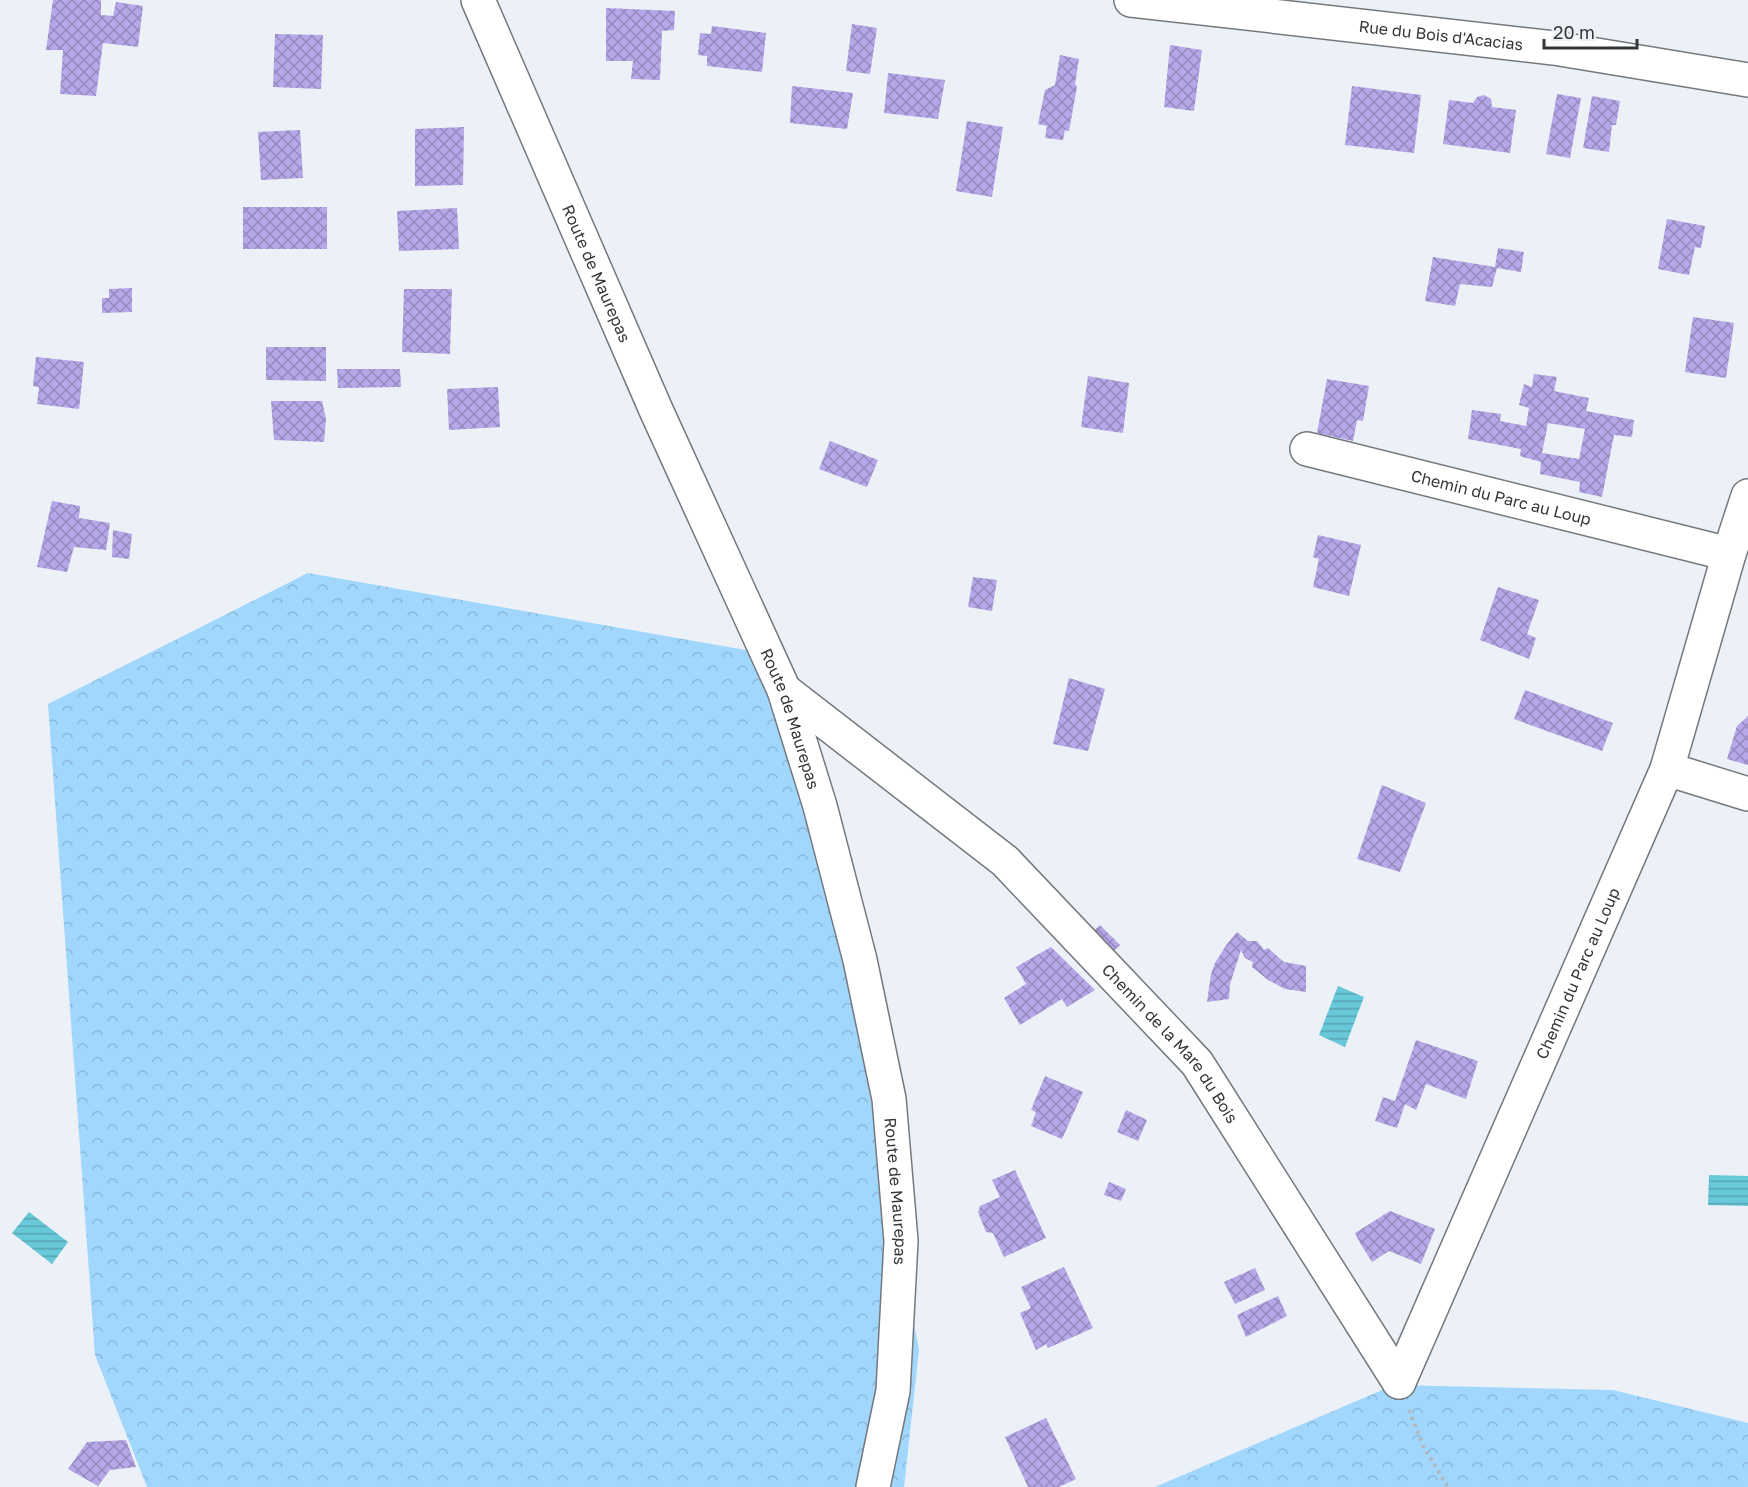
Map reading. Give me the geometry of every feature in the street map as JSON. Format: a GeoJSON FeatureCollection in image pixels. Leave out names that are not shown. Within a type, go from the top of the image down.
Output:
{"type":"FeatureCollection","features":[{"type":"Feature","properties":{"kind":"street","name":"Route de Maurepas"},"geometry":{"type":"LineString","coordinates":[[478,0],[656,410],[784,690],[820,806],[860,960],[890,1099],[901,1241],[892,1391],[873,1487]]}},
{"type":"Feature","properties":{"kind":"street","name":"Rue du Bois d'Acacias"},"geometry":{"type":"LineString","coordinates":[[1131,0],[1554,48],[1748,80]]}},
{"type":"Feature","properties":{"kind":"street","name":"Chemin du Parc au Loup"},"geometry":{"type":"LineString","coordinates":[[1307,449],[1729,554]]}},
{"type":"Feature","properties":{"kind":"street","name":"Chemin du Parc au Loup"},"geometry":{"type":"LineString","coordinates":[[1399,1382],[1667,768],[1748,496]]}},
{"type":"Feature","properties":{"kind":"street","name":"Chemin de la Mare du Bois"},"geometry":{"type":"LineString","coordinates":[[784,690],[1005,861],[1197,1063],[1399,1382]]}},
{"type":"Feature","properties":{"kind":"street"},"geometry":{"type":"LineString","coordinates":[[1667,768],[1748,794]]}},
{"type":"Feature","properties":{"kind":"path"},"geometry":{"type":"LineString","coordinates":[[1399,1382],[1423,1446],[1448,1487]]}},
{"type":"Feature","properties":{"kind":"green space"},"geometry":{"type":"Polygon","coordinates":[[[308,573],[785,657],[919,1350],[904,1487],[147,1487],[95,1355],[48,704],[308,573]]]}},
{"type":"Feature","properties":{"kind":"green space"},"geometry":{"type":"Polygon","coordinates":[[[1394,1385],[1613,1390],[1748,1423],[1748,1487],[1155,1487],[1394,1385]]]}},
{"type":"Feature","properties":{"kind":"shaded area"},"geometry":{"type":"Polygon","coordinates":[[[1338,986],[1364,997],[1345,1047],[1319,1035],[1338,986]]]}},
{"type":"Feature","properties":{"kind":"shaded area"},"geometry":{"type":"Polygon","coordinates":[[[1709,1175],[1748,1176],[1748,1206],[1708,1205],[1709,1175]]]}},
{"type":"Feature","properties":{"kind":"shaded area"},"geometry":{"type":"Polygon","coordinates":[[[29,1212],[68,1242],[52,1264],[12,1233],[29,1212]]]}},
{"type":"Feature","properties":{"kind":"building"},"geometry":{"type":"Polygon","coordinates":[[[53,0],[101,0],[101,15],[113,16],[116,2],[143,6],[138,47],[103,43],[96,96],[60,94],[63,50],[46,50],[53,0]]]}},
{"type":"Feature","properties":{"kind":"building"},"geometry":{"type":"Polygon","coordinates":[[[606,8],[675,11],[674,30],[662,31],[660,80],[631,79],[633,61],[606,61],[606,8]]]}},
{"type":"Feature","properties":{"kind":"building"},"geometry":{"type":"Polygon","coordinates":[[[852,24],[877,28],[870,74],[846,71],[852,24]]]}},
{"type":"Feature","properties":{"kind":"building"},"geometry":{"type":"Polygon","coordinates":[[[712,26],[766,33],[762,72],[707,66],[707,56],[698,55],[700,33],[711,34],[712,26]]]}},
{"type":"Feature","properties":{"kind":"building"},"geometry":{"type":"Polygon","coordinates":[[[275,34],[323,35],[321,89],[273,87],[275,34]]]}},
{"type":"Feature","properties":{"kind":"building"},"geometry":{"type":"Polygon","coordinates":[[[1170,45],[1202,50],[1194,111],[1164,107],[1170,45]]]}},
{"type":"Feature","properties":{"kind":"building"},"geometry":{"type":"Polygon","coordinates":[[[1060,55],[1079,59],[1075,84],[1077,87],[1069,131],[1065,130],[1063,140],[1045,138],[1047,126],[1038,124],[1045,90],[1055,85],[1060,55]]]}},
{"type":"Feature","properties":{"kind":"building"},"geometry":{"type":"Polygon","coordinates":[[[888,73],[945,80],[938,119],[884,113],[888,73]]]}},
{"type":"Feature","properties":{"kind":"building"},"geometry":{"type":"Polygon","coordinates":[[[792,86],[853,93],[847,129],[790,123],[792,86]]]}},
{"type":"Feature","properties":{"kind":"building"},"geometry":{"type":"Polygon","coordinates":[[[1352,86],[1421,95],[1414,153],[1345,145],[1352,86]]]}},
{"type":"Feature","properties":{"kind":"building"},"geometry":{"type":"Polygon","coordinates":[[[1557,94],[1581,98],[1570,158],[1546,154],[1557,94]]]}},
{"type":"Feature","properties":{"kind":"building"},"geometry":{"type":"Polygon","coordinates":[[[1484,95],[1491,99],[1492,107],[1516,110],[1510,153],[1443,144],[1449,100],[1473,103],[1477,97],[1484,95]]]}},
{"type":"Feature","properties":{"kind":"building"},"geometry":{"type":"Polygon","coordinates":[[[1592,96],[1620,101],[1616,125],[1612,125],[1609,152],[1583,148],[1592,96]]]}},
{"type":"Feature","properties":{"kind":"building"},"geometry":{"type":"Polygon","coordinates":[[[967,121],[1003,127],[992,197],[956,191],[967,121]]]}},
{"type":"Feature","properties":{"kind":"building"},"geometry":{"type":"Polygon","coordinates":[[[464,127],[463,185],[415,186],[415,129],[464,127]]]}},
{"type":"Feature","properties":{"kind":"building"},"geometry":{"type":"Polygon","coordinates":[[[300,130],[303,178],[261,180],[258,132],[300,130]]]}},
{"type":"Feature","properties":{"kind":"building"},"geometry":{"type":"Polygon","coordinates":[[[243,207],[327,207],[327,249],[243,249],[243,207]]]}},
{"type":"Feature","properties":{"kind":"building"},"geometry":{"type":"Polygon","coordinates":[[[457,208],[459,249],[399,251],[397,211],[457,208]]]}},
{"type":"Feature","properties":{"kind":"building"},"geometry":{"type":"Polygon","coordinates":[[[1667,219],[1705,226],[1701,248],[1695,247],[1689,275],[1658,269],[1667,219]]]}},
{"type":"Feature","properties":{"kind":"building"},"geometry":{"type":"Polygon","coordinates":[[[1498,248],[1524,252],[1521,272],[1497,268],[1492,287],[1460,284],[1455,306],[1425,301],[1433,257],[1495,267],[1498,248]]]}},
{"type":"Feature","properties":{"kind":"building"},"geometry":{"type":"Polygon","coordinates":[[[132,288],[132,312],[102,313],[102,298],[109,298],[109,289],[132,288]]]}},
{"type":"Feature","properties":{"kind":"building"},"geometry":{"type":"Polygon","coordinates":[[[404,289],[452,289],[450,354],[402,352],[404,289]]]}},
{"type":"Feature","properties":{"kind":"building"},"geometry":{"type":"Polygon","coordinates":[[[1693,317],[1734,323],[1726,378],[1685,372],[1693,317]]]}},
{"type":"Feature","properties":{"kind":"building"},"geometry":{"type":"Polygon","coordinates":[[[266,347],[326,347],[326,381],[266,380],[266,347]]]}},
{"type":"Feature","properties":{"kind":"building"},"geometry":{"type":"Polygon","coordinates":[[[36,357],[84,362],[79,409],[37,404],[39,387],[33,386],[36,357]]]}},
{"type":"Feature","properties":{"kind":"building"},"geometry":{"type":"Polygon","coordinates":[[[337,369],[400,369],[401,387],[338,388],[337,369]]]}},
{"type":"Feature","properties":{"kind":"building"},"geometry":{"type":"Polygon","coordinates":[[[1534,374],[1557,377],[1554,391],[1589,398],[1586,411],[1634,420],[1632,437],[1614,435],[1602,497],[1579,492],[1580,482],[1540,474],[1541,462],[1520,456],[1521,449],[1468,439],[1472,410],[1501,414],[1500,421],[1526,426],[1529,408],[1519,405],[1524,384],[1532,387],[1534,374]],[[1548,423],[1542,453],[1579,459],[1585,429],[1548,423]]]}},
{"type":"Feature","properties":{"kind":"building"},"geometry":{"type":"Polygon","coordinates":[[[1088,376],[1129,383],[1123,433],[1081,427],[1088,376]]]}},
{"type":"Feature","properties":{"kind":"building"},"geometry":{"type":"Polygon","coordinates":[[[1327,379],[1369,386],[1363,421],[1357,420],[1353,441],[1317,433],[1327,379]]]}},
{"type":"Feature","properties":{"kind":"building"},"geometry":{"type":"Polygon","coordinates":[[[498,387],[500,427],[449,430],[447,389],[498,387]]]}},
{"type":"Feature","properties":{"kind":"building"},"geometry":{"type":"Polygon","coordinates":[[[271,401],[322,401],[326,419],[324,442],[274,440],[271,401]]]}},
{"type":"Feature","properties":{"kind":"building"},"geometry":{"type":"Polygon","coordinates":[[[830,441],[878,460],[867,487],[819,469],[830,441]]]}},
{"type":"Feature","properties":{"kind":"building"},"geometry":{"type":"Polygon","coordinates":[[[52,501],[80,506],[79,518],[110,523],[106,550],[74,547],[67,572],[37,567],[52,501]]]}},
{"type":"Feature","properties":{"kind":"building"},"geometry":{"type":"Polygon","coordinates":[[[113,530],[132,534],[129,559],[112,557],[113,530]]]}},
{"type":"Feature","properties":{"kind":"building"},"geometry":{"type":"Polygon","coordinates":[[[1318,535],[1361,545],[1349,596],[1313,587],[1319,559],[1313,557],[1318,535]]]}},
{"type":"Feature","properties":{"kind":"building"},"geometry":{"type":"Polygon","coordinates":[[[973,577],[997,580],[992,611],[968,607],[973,577]]]}},
{"type":"Feature","properties":{"kind":"building"},"geometry":{"type":"Polygon","coordinates":[[[1498,587],[1539,600],[1527,634],[1536,638],[1529,659],[1480,640],[1498,587]]]}},
{"type":"Feature","properties":{"kind":"building"},"geometry":{"type":"Polygon","coordinates":[[[1069,678],[1105,689],[1088,751],[1053,744],[1069,678]]]}},
{"type":"Feature","properties":{"kind":"building"},"geometry":{"type":"Polygon","coordinates":[[[1525,690],[1613,723],[1602,751],[1514,719],[1525,690]]]}},
{"type":"Feature","properties":{"kind":"building"},"geometry":{"type":"Polygon","coordinates":[[[1748,716],[1748,765],[1727,759],[1737,726],[1748,716]]]}},
{"type":"Feature","properties":{"kind":"building"},"geometry":{"type":"Polygon","coordinates":[[[1382,785],[1426,803],[1400,872],[1357,859],[1382,785]]]}},
{"type":"Feature","properties":{"kind":"building"},"geometry":{"type":"Polygon","coordinates":[[[1100,925],[1120,945],[1103,961],[1083,941],[1100,925]]]}},
{"type":"Feature","properties":{"kind":"building"},"geometry":{"type":"Polygon","coordinates":[[[1237,932],[1248,941],[1257,941],[1264,950],[1268,948],[1284,962],[1306,966],[1306,992],[1285,989],[1268,980],[1252,967],[1253,962],[1245,958],[1241,950],[1230,984],[1229,999],[1207,1002],[1215,963],[1237,932]]]}},
{"type":"Feature","properties":{"kind":"building"},"geometry":{"type":"Polygon","coordinates":[[[1051,947],[1095,990],[1067,1007],[1062,999],[1020,1025],[1004,998],[1026,984],[1016,967],[1051,947]]]}},
{"type":"Feature","properties":{"kind":"building"},"geometry":{"type":"Polygon","coordinates":[[[1416,1040],[1478,1061],[1466,1099],[1426,1084],[1416,1110],[1405,1104],[1397,1128],[1375,1121],[1383,1097],[1395,1101],[1416,1040]]]}},
{"type":"Feature","properties":{"kind":"building"},"geometry":{"type":"Polygon","coordinates":[[[1045,1076],[1083,1092],[1062,1139],[1031,1126],[1036,1112],[1031,1110],[1045,1076]]]}},
{"type":"Feature","properties":{"kind":"building"},"geometry":{"type":"Polygon","coordinates":[[[1126,1110],[1147,1120],[1138,1141],[1117,1132],[1126,1110]]]}},
{"type":"Feature","properties":{"kind":"building"},"geometry":{"type":"Polygon","coordinates":[[[1015,1170],[1046,1238],[1004,1257],[993,1233],[986,1232],[978,1212],[980,1206],[1000,1197],[992,1180],[1015,1170]]]}},
{"type":"Feature","properties":{"kind":"building"},"geometry":{"type":"Polygon","coordinates":[[[1109,1182],[1126,1189],[1121,1201],[1104,1195],[1109,1182]]]}},
{"type":"Feature","properties":{"kind":"building"},"geometry":{"type":"Polygon","coordinates":[[[1390,1211],[1435,1229],[1421,1264],[1389,1251],[1372,1262],[1360,1243],[1355,1233],[1390,1211]]]}},
{"type":"Feature","properties":{"kind":"building"},"geometry":{"type":"Polygon","coordinates":[[[1064,1267],[1093,1328],[1048,1348],[1046,1344],[1036,1350],[1020,1313],[1031,1308],[1021,1287],[1064,1267]]]}},
{"type":"Feature","properties":{"kind":"building"},"geometry":{"type":"Polygon","coordinates":[[[1255,1268],[1265,1290],[1235,1304],[1224,1282],[1255,1268]]]}},
{"type":"Feature","properties":{"kind":"building"},"geometry":{"type":"Polygon","coordinates":[[[1278,1296],[1287,1316],[1246,1337],[1237,1315],[1278,1296]]]}},
{"type":"Feature","properties":{"kind":"building"},"geometry":{"type":"Polygon","coordinates":[[[1046,1418],[1076,1479],[1059,1487],[1028,1487],[1005,1437],[1046,1418]]]}},
{"type":"Feature","properties":{"kind":"building"},"geometry":{"type":"Polygon","coordinates":[[[126,1440],[136,1467],[110,1470],[98,1486],[68,1469],[87,1442],[126,1440]]]}}]}
